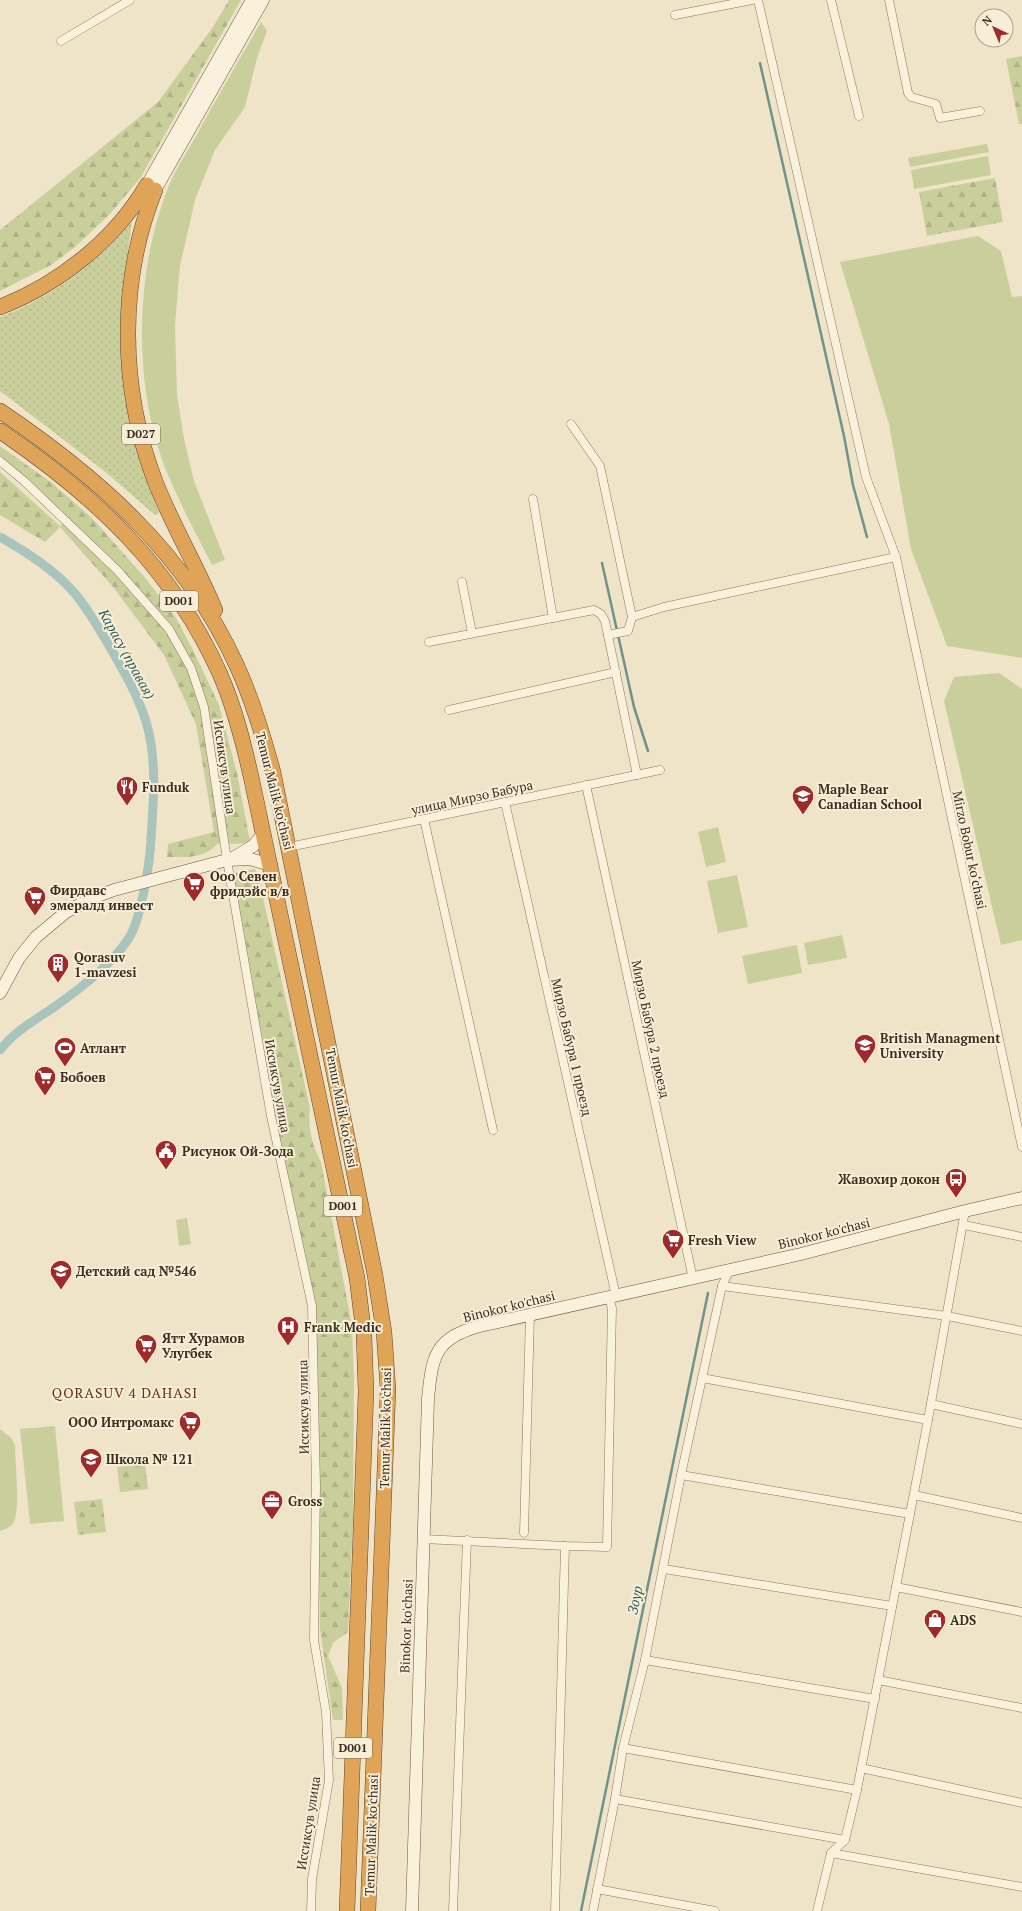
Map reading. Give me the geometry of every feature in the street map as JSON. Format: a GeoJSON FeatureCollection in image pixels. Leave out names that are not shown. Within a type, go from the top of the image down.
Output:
{"type":"FeatureCollection","features":[{"type":"Feature","properties":{"kind":"highway","name":"D027"},"geometry":{"type":"LineString","coordinates":[[0,307],[39,289],[83,258],[118,225],[139,198],[151,188]]}},
{"type":"Feature","properties":{"kind":"highway","name":"D027"},"geometry":{"type":"LineString","coordinates":[[151,188],[146,216],[138,244],[129,310],[129,361],[135,408],[146,455],[155,481],[173,524],[202,580],[236,663]]}},
{"type":"Feature","properties":{"kind":"highway","name":"Temur Malik ko'chasi"},"geometry":{"type":"LineString","coordinates":[[0,411],[68,458],[98,483],[135,518],[164,552],[198,597],[218,628],[236,663],[251,699],[268,754],[289,847],[375,1275],[384,1332],[388,1389],[368,1911]]}},
{"type":"Feature","properties":{"kind":"highway","name":"Temur Malik ko'chasi"},"geometry":{"type":"LineString","coordinates":[[0,431],[61,475],[117,524],[165,582],[186,612],[212,659],[234,710],[250,769],[350,1240],[362,1316],[366,1386],[360,1586],[347,1911]]}},
{"type":"Feature","properties":{"kind":"highway"},"geometry":{"type":"LineString","coordinates":[[360,1586],[381,1586]]}},
{"type":"Feature","properties":{"kind":"main road","name":"D027"},"geometry":{"type":"LineString","coordinates":[[151,188],[252,0]]}},
{"type":"Feature","properties":{"kind":"main road","name":"D027"},"geometry":{"type":"LineString","coordinates":[[151,188],[263,0]]}},
{"type":"Feature","properties":{"kind":"main road"},"geometry":{"type":"LineString","coordinates":[[0,993],[27,946],[55,920],[90,899],[142,882],[227,860],[248,850],[264,833]]}},
{"type":"Feature","properties":{"kind":"main road"},"geometry":{"type":"LineString","coordinates":[[227,860],[250,859],[271,865]]}},
{"type":"Feature","properties":{"kind":"main road","name":"Binokor ko'chasi"},"geometry":{"type":"LineString","coordinates":[[412,1911],[428,1399],[431,1374],[438,1350],[446,1341],[464,1331],[801,1254],[965,1211],[1022,1198]]}},
{"type":"Feature","properties":{"kind":"street"},"geometry":{"type":"LineString","coordinates":[[61,41],[130,0]]}},
{"type":"Feature","properties":{"kind":"street"},"geometry":{"type":"LineString","coordinates":[[675,15],[752,0]]}},
{"type":"Feature","properties":{"kind":"street","name":"Mirzo Bobur ko‘chasi"},"geometry":{"type":"LineString","coordinates":[[758,0],[866,477],[896,557],[1022,1147]]}},
{"type":"Feature","properties":{"kind":"street"},"geometry":{"type":"LineString","coordinates":[[831,0],[859,116]]}},
{"type":"Feature","properties":{"kind":"street"},"geometry":{"type":"LineString","coordinates":[[889,0],[908,93],[911,97],[936,104],[940,118],[980,111]]}},
{"type":"Feature","properties":{"kind":"street"},"geometry":{"type":"LineString","coordinates":[[571,424],[600,466],[632,617],[628,631],[608,635]]}},
{"type":"Feature","properties":{"kind":"street","name":"Иссиксув улица"},"geometry":{"type":"LineString","coordinates":[[0,461],[24,481],[117,570],[165,623],[181,648],[191,668],[204,708],[227,860],[271,1116],[312,1314],[316,1486],[314,1640],[326,1712],[329,1780],[312,1879],[311,1911]]}},
{"type":"Feature","properties":{"kind":"street"},"geometry":{"type":"LineString","coordinates":[[533,499],[553,618]]}},
{"type":"Feature","properties":{"kind":"street"},"geometry":{"type":"LineString","coordinates":[[632,617],[664,607],[896,557]]}},
{"type":"Feature","properties":{"kind":"street"},"geometry":{"type":"LineString","coordinates":[[462,582],[472,633]]}},
{"type":"Feature","properties":{"kind":"street"},"geometry":{"type":"LineString","coordinates":[[429,642],[594,610],[603,617],[608,635],[637,775]]}},
{"type":"Feature","properties":{"kind":"street"},"geometry":{"type":"LineString","coordinates":[[449,710],[616,672]]}},
{"type":"Feature","properties":{"kind":"street","name":"улица Мирзо Бабура"},"geometry":{"type":"LineString","coordinates":[[289,847],[660,770]]}},
{"type":"Feature","properties":{"kind":"street","name":"Мирзо Бабура 2 проезд"},"geometry":{"type":"LineString","coordinates":[[586,785],[693,1279]]}},
{"type":"Feature","properties":{"kind":"street","name":"Мирзо Бабура 1 проезд"},"geometry":{"type":"LineString","coordinates":[[505,802],[612,1297],[608,1546],[566,1546]]}},
{"type":"Feature","properties":{"kind":"street"},"geometry":{"type":"LineString","coordinates":[[424,819],[493,1130]]}},
{"type":"Feature","properties":{"kind":"street"},"geometry":{"type":"LineString","coordinates":[[818,1911],[831,1853],[845,1840],[857,1790],[931,1404],[964,1225],[965,1211]]}},
{"type":"Feature","properties":{"kind":"street"},"geometry":{"type":"LineString","coordinates":[[964,1225],[1022,1237]]}},
{"type":"Feature","properties":{"kind":"street"},"geometry":{"type":"LineString","coordinates":[[593,1911],[615,1799],[623,1748],[645,1660],[664,1569],[681,1475],[722,1286],[729,1271]]}},
{"type":"Feature","properties":{"kind":"street"},"geometry":{"type":"LineString","coordinates":[[722,1286],[947,1316],[1022,1331]]}},
{"type":"Feature","properties":{"kind":"street"},"geometry":{"type":"LineString","coordinates":[[524,1533],[530,1315]]}},
{"type":"Feature","properties":{"kind":"street"},"geometry":{"type":"LineString","coordinates":[[702,1378],[928,1420]]}},
{"type":"Feature","properties":{"kind":"street"},"geometry":{"type":"LineString","coordinates":[[931,1404],[1022,1424]]}},
{"type":"Feature","properties":{"kind":"street"},"geometry":{"type":"LineString","coordinates":[[681,1475],[910,1514]]}},
{"type":"Feature","properties":{"kind":"street"},"geometry":{"type":"LineString","coordinates":[[914,1495],[1022,1518]]}},
{"type":"Feature","properties":{"kind":"street"},"geometry":{"type":"LineString","coordinates":[[423,1539],[566,1546],[555,1911]]}},
{"type":"Feature","properties":{"kind":"street"},"geometry":{"type":"LineString","coordinates":[[453,1911],[467,1540]]}},
{"type":"Feature","properties":{"kind":"street"},"geometry":{"type":"LineString","coordinates":[[664,1569],[892,1606]]}},
{"type":"Feature","properties":{"kind":"street"},"geometry":{"type":"LineString","coordinates":[[896,1587],[1022,1612]]}},
{"type":"Feature","properties":{"kind":"street"},"geometry":{"type":"LineString","coordinates":[[645,1660],[875,1699]]}},
{"type":"Feature","properties":{"kind":"street"},"geometry":{"type":"LineString","coordinates":[[878,1680],[1022,1708]]}},
{"type":"Feature","properties":{"kind":"street"},"geometry":{"type":"LineString","coordinates":[[623,1748],[857,1790]]}},
{"type":"Feature","properties":{"kind":"street"},"geometry":{"type":"LineString","coordinates":[[861,1768],[1022,1803]]}},
{"type":"Feature","properties":{"kind":"street"},"geometry":{"type":"LineString","coordinates":[[615,1799],[845,1840]]}},
{"type":"Feature","properties":{"kind":"street"},"geometry":{"type":"LineString","coordinates":[[831,1853],[1022,1887]]}},
{"type":"Feature","properties":{"kind":"street"},"geometry":{"type":"LineString","coordinates":[[597,1889],[714,1911]]}},
{"type":"Feature","properties":{"kind":"green space"},"geometry":{"type":"Polygon","coordinates":[[[229,0],[241,0],[141,177],[109,215],[74,248],[51,265],[0,291],[0,230],[158,102],[213,27],[229,0]]]}},
{"type":"Feature","properties":{"kind":"green space"},"geometry":{"type":"Polygon","coordinates":[[[261,22],[267,31],[257,58],[245,107],[215,150],[195,200],[180,266],[175,325],[177,395],[184,439],[194,481],[225,560],[212,565],[173,487],[156,441],[148,405],[143,367],[142,329],[144,291],[149,253],[158,217],[170,183],[261,22]]]}},
{"type":"Feature","properties":{"kind":"green space"},"geometry":{"type":"Polygon","coordinates":[[[1022,56],[1022,124],[1019,124],[1006,59],[1022,56]]]}},
{"type":"Feature","properties":{"kind":"green space"},"geometry":{"type":"Polygon","coordinates":[[[987,144],[989,152],[910,167],[908,158],[987,144]]]}},
{"type":"Feature","properties":{"kind":"green space"},"geometry":{"type":"Polygon","coordinates":[[[988,156],[991,175],[914,189],[911,170],[988,156]]]}},
{"type":"Feature","properties":{"kind":"green space"},"geometry":{"type":"Polygon","coordinates":[[[995,178],[1003,222],[927,236],[919,192],[995,178]]]}},
{"type":"Feature","properties":{"kind":"green space"},"geometry":{"type":"Polygon","coordinates":[[[132,222],[123,302],[122,354],[124,380],[135,444],[159,513],[155,515],[103,470],[0,391],[0,317],[38,300],[72,278],[104,252],[132,222]]]}},
{"type":"Feature","properties":{"kind":"green space"},"geometry":{"type":"Polygon","coordinates":[[[978,236],[1001,251],[1012,297],[1022,296],[1022,658],[947,646],[911,549],[889,424],[840,262],[978,236]]]}},
{"type":"Feature","properties":{"kind":"green space"},"geometry":{"type":"Polygon","coordinates":[[[0,446],[52,483],[92,518],[147,580],[176,618],[219,705],[237,773],[250,842],[238,844],[217,844],[212,849],[200,855],[167,857],[168,844],[214,832],[196,724],[164,655],[113,587],[60,527],[45,542],[0,515],[0,472],[60,526],[67,520],[26,477],[0,456],[0,446]]]}},
{"type":"Feature","properties":{"kind":"green space"},"geometry":{"type":"Polygon","coordinates":[[[999,673],[1022,689],[1022,940],[1001,945],[944,701],[954,677],[999,673]]]}},
{"type":"Feature","properties":{"kind":"green space"},"geometry":{"type":"Polygon","coordinates":[[[718,827],[726,862],[706,867],[698,832],[718,827]]]}},
{"type":"Feature","properties":{"kind":"green space"},"geometry":{"type":"Polygon","coordinates":[[[255,869],[259,880],[310,1108],[309,1122],[311,1135],[321,1162],[352,1326],[354,1379],[353,1522],[348,1632],[333,1643],[328,1656],[342,1688],[343,1720],[333,1720],[320,1629],[314,1330],[271,1116],[232,885],[235,873],[255,869]]]}},
{"type":"Feature","properties":{"kind":"green space"},"geometry":{"type":"Polygon","coordinates":[[[737,875],[748,927],[718,933],[707,881],[737,875]]]}},
{"type":"Feature","properties":{"kind":"green space"},"geometry":{"type":"Polygon","coordinates":[[[842,935],[847,958],[808,965],[804,943],[842,935]]]}},
{"type":"Feature","properties":{"kind":"green space"},"geometry":{"type":"Polygon","coordinates":[[[797,945],[802,973],[748,984],[742,956],[797,945]]]}},
{"type":"Feature","properties":{"kind":"green space"},"geometry":{"type":"Polygon","coordinates":[[[187,1218],[191,1244],[179,1246],[176,1220],[187,1218]]]}},
{"type":"Feature","properties":{"kind":"green space"},"geometry":{"type":"Polygon","coordinates":[[[55,1426],[64,1521],[30,1524],[20,1429],[55,1426]]]}},
{"type":"Feature","properties":{"kind":"green space"},"geometry":{"type":"Polygon","coordinates":[[[0,1429],[11,1438],[15,1445],[17,1509],[12,1525],[0,1531],[0,1429]]]}},
{"type":"Feature","properties":{"kind":"green space"},"geometry":{"type":"Polygon","coordinates":[[[145,1464],[148,1489],[120,1492],[117,1467],[145,1464]]]}},
{"type":"Feature","properties":{"kind":"green space"},"geometry":{"type":"Polygon","coordinates":[[[102,1499],[106,1532],[78,1535],[74,1502],[102,1499]]]}},
{"type":"Feature","properties":{"kind":"waterway"},"geometry":{"type":"LineString","coordinates":[[760,63],[844,436],[853,485],[867,537]]}},
{"type":"Feature","properties":{"kind":"waterway","name":"Карасу (правая)"},"geometry":{"type":"LineString","coordinates":[[0,537],[28,553],[53,572],[75,593],[90,613],[121,666],[140,704],[145,717],[151,744],[154,779],[151,839],[147,875],[141,904],[129,938],[113,958],[93,977],[60,1003],[17,1033],[0,1050]]}},
{"type":"Feature","properties":{"kind":"waterway"},"geometry":{"type":"LineString","coordinates":[[602,563],[634,707],[648,751]]}},
{"type":"Feature","properties":{"kind":"waterway","name":"Зоур"},"geometry":{"type":"LineString","coordinates":[[581,1911],[708,1293]]}},
{"type":"Feature","properties":{"kind":"place","name":"Funduk"},"geometry":{"type":"Point","coordinates":[127,806]}},
{"type":"Feature","properties":{"kind":"place","name":"Maple Bear Canadian School"},"geometry":{"type":"Point","coordinates":[803,816]}},
{"type":"Feature","properties":{"kind":"place","name":"Ооо Севен фридэйс в/в"},"geometry":{"type":"Point","coordinates":[194,902]}},
{"type":"Feature","properties":{"kind":"place","name":"Фирдавс эмералд инвест"},"geometry":{"type":"Point","coordinates":[35,916]}},
{"type":"Feature","properties":{"kind":"place","name":"Qorasuv 1-mavzesi"},"geometry":{"type":"Point","coordinates":[58,984]}},
{"type":"Feature","properties":{"kind":"place","name":"British Managment University"},"geometry":{"type":"Point","coordinates":[865,1064]}},
{"type":"Feature","properties":{"kind":"place","name":"Атлант"},"geometry":{"type":"Point","coordinates":[65,1068]}},
{"type":"Feature","properties":{"kind":"place","name":"Бобоев"},"geometry":{"type":"Point","coordinates":[45,1096]}},
{"type":"Feature","properties":{"kind":"place","name":"Рисунок Ой-Зода"},"geometry":{"type":"Point","coordinates":[166,1170]}},
{"type":"Feature","properties":{"kind":"place","name":"Жавохир докон"},"geometry":{"type":"Point","coordinates":[956,1198]}},
{"type":"Feature","properties":{"kind":"place","name":"Fresh View"},"geometry":{"type":"Point","coordinates":[673,1260]}},
{"type":"Feature","properties":{"kind":"place","name":"Детский сад №546"},"geometry":{"type":"Point","coordinates":[61,1290]}},
{"type":"Feature","properties":{"kind":"place","name":"Frank Medic"},"geometry":{"type":"Point","coordinates":[288,1346]}},
{"type":"Feature","properties":{"kind":"place","name":"Ятт Хурамов Улугбек"},"geometry":{"type":"Point","coordinates":[146,1364]}},
{"type":"Feature","properties":{"kind":"place","name":"ООО Интромакс"},"geometry":{"type":"Point","coordinates":[190,1442]}},
{"type":"Feature","properties":{"kind":"place","name":"Школа № 121"},"geometry":{"type":"Point","coordinates":[91,1478]}},
{"type":"Feature","properties":{"kind":"place","name":"Gross"},"geometry":{"type":"Point","coordinates":[272,1520]}},
{"type":"Feature","properties":{"kind":"place","name":"ADS"},"geometry":{"type":"Point","coordinates":[935,1640]}},
{"type":"Feature","properties":{"kind":"district","name":"QORASUV 4 DAHASI"},"geometry":{"type":"Point","coordinates":[125,1393]}}]}
